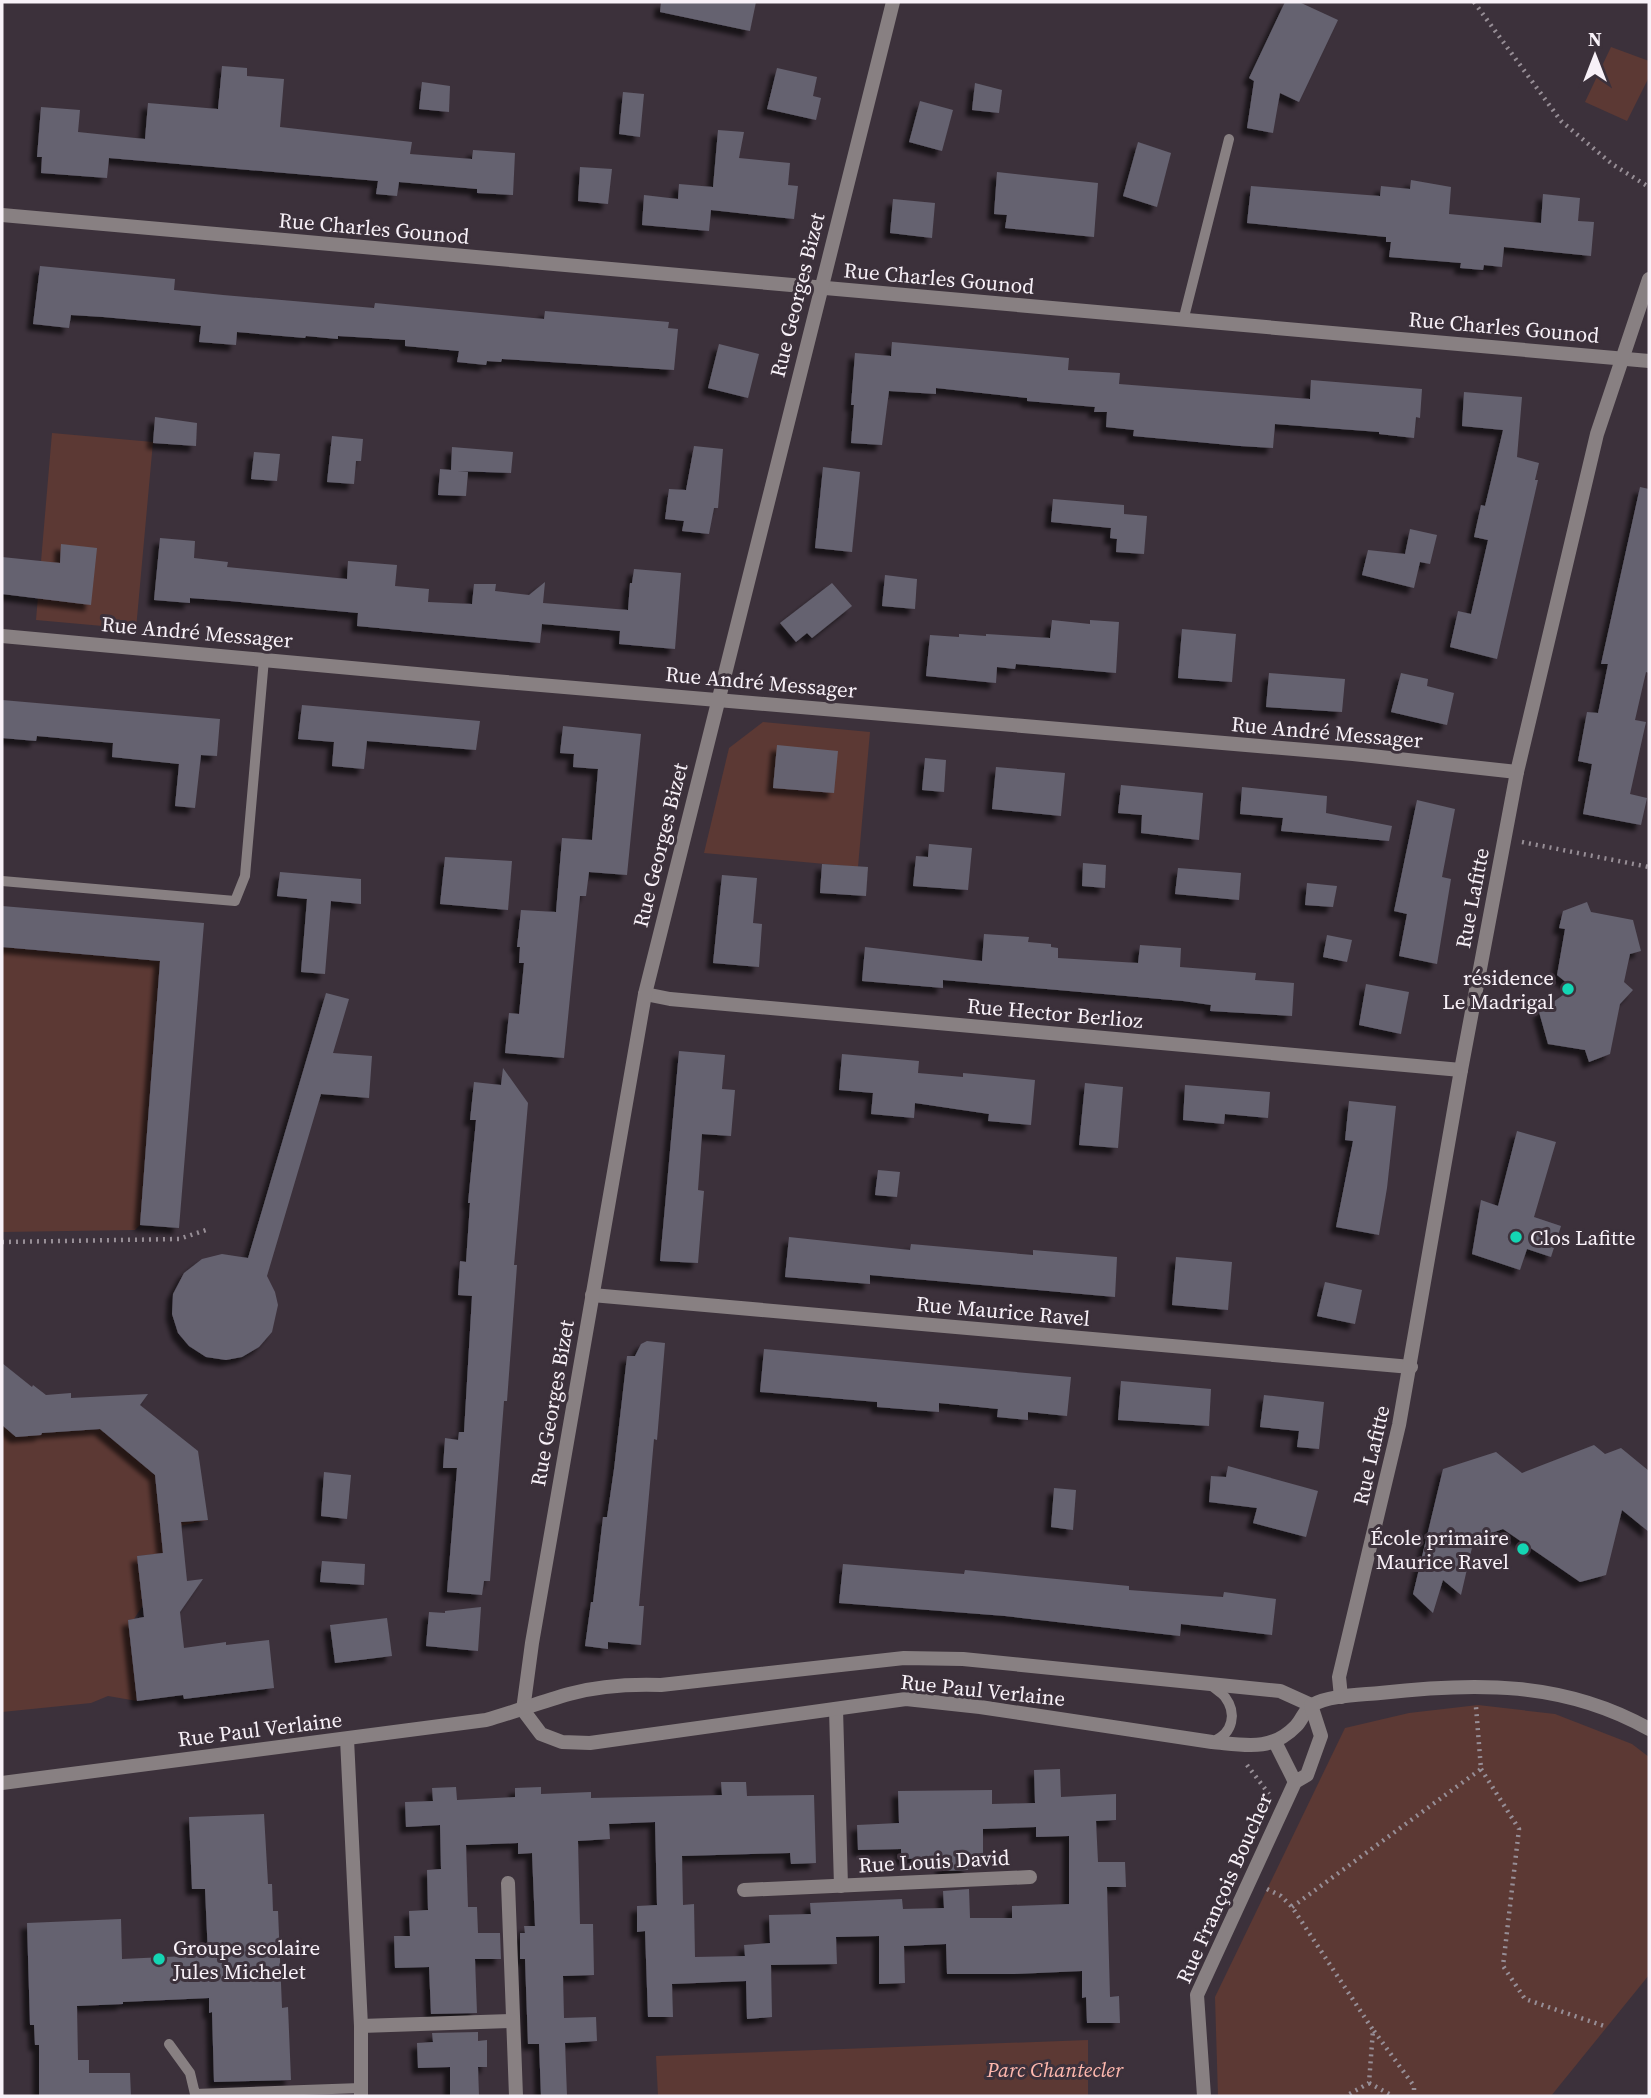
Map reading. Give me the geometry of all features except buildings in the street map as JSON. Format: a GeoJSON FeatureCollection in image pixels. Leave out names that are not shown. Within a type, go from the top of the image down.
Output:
{"type":"FeatureCollection","features":[{"type":"Feature","properties":{"kind":"street","name":"Rue Georges Bizet"},"geometry":{"type":"LineString","coordinates":[[523,1710],[645,994],[893,2]]}},
{"type":"Feature","properties":{"kind":"street","name":"Rue Charles Gounod"},"geometry":{"type":"LineString","coordinates":[[2,215],[1649,361]]}},
{"type":"Feature","properties":{"kind":"street","name":"Rue Lafitte"},"geometry":{"type":"LineString","coordinates":[[1341,1697],[1339,1677],[1391,1464],[1411,1367],[1461,1070],[1517,772],[1597,434],[1649,279]]}},
{"type":"Feature","properties":{"kind":"street","name":"Rue André Messager"},"geometry":{"type":"LineString","coordinates":[[2,636],[1353,754],[1517,772]]}},
{"type":"Feature","properties":{"kind":"street","name":"Rue Hector Berlioz"},"geometry":{"type":"LineString","coordinates":[[645,994],[698,1002],[1461,1070]]}},
{"type":"Feature","properties":{"kind":"street","name":"Rue Maurice Ravel"},"geometry":{"type":"LineString","coordinates":[[592,1295],[1411,1367]]}},
{"type":"Feature","properties":{"kind":"street","name":"Rue Paul Verlaine"},"geometry":{"type":"LineString","coordinates":[[2,1783],[486,1720],[572,1693],[904,1658],[963,1659],[1280,1691],[1311,1705]]}},
{"type":"Feature","properties":{"kind":"street"},"geometry":{"type":"LineString","coordinates":[[1275,1742],[1296,1726],[1311,1705],[1341,1697],[1473,1685],[1548,1691],[1614,1711],[1649,1729]]}},
{"type":"Feature","properties":{"kind":"street","name":"Rue Paul Verlaine"},"geometry":{"type":"LineString","coordinates":[[523,1710],[541,1734],[562,1742],[590,1743],[906,1699],[979,1707],[1212,1742],[1249,1745],[1275,1742]]}},
{"type":"Feature","properties":{"kind":"street","name":"Rue François Boucher"},"geometry":{"type":"LineString","coordinates":[[1204,2096],[1197,1995],[1295,1782],[1307,1775],[1321,1736],[1311,1705]]}},
{"type":"Feature","properties":{"kind":"street","name":"Rue Louis David"},"geometry":{"type":"LineString","coordinates":[[836,1709],[841,1886]]}},
{"type":"Feature","properties":{"kind":"street"},"geometry":{"type":"LineString","coordinates":[[347,1739],[361,2026],[361,2092]]}},
{"type":"Feature","properties":{"kind":"street","name":"Rue François Boucher"},"geometry":{"type":"LineString","coordinates":[[1275,1742],[1295,1782]]}},
{"type":"Feature","properties":{"kind":"street","name":"Rue Louis David"},"geometry":{"type":"LineString","coordinates":[[744,1890],[1030,1877]]}},
{"type":"Feature","properties":{"kind":"street"},"geometry":{"type":"LineString","coordinates":[[508,1883],[516,2096]]}},
{"type":"Feature","properties":{"kind":"street"},"geometry":{"type":"LineString","coordinates":[[361,2026],[513,2021]]}},
{"type":"Feature","properties":{"kind":"lane"},"geometry":{"type":"LineString","coordinates":[[1184,321],[1229,139]]}},
{"type":"Feature","properties":{"kind":"lane"},"geometry":{"type":"LineString","coordinates":[[2,881],[235,901],[244,876],[264,659]]}},
{"type":"Feature","properties":{"kind":"lane"},"geometry":{"type":"LineString","coordinates":[[1211,1685],[1225,1697],[1232,1714],[1231,1727],[1224,1737],[1212,1742]]}},
{"type":"Feature","properties":{"kind":"lane"},"geometry":{"type":"LineString","coordinates":[[169,2044],[190,2073],[195,2094],[361,2092]]}},
{"type":"Feature","properties":{"kind":"path"},"geometry":{"type":"LineString","coordinates":[[1474,2],[1561,121],[1612,164],[1649,187]]}},
{"type":"Feature","properties":{"kind":"path"},"geometry":{"type":"LineString","coordinates":[[1504,839],[1649,867]]}},
{"type":"Feature","properties":{"kind":"path"},"geometry":{"type":"LineString","coordinates":[[2,1242],[179,1239],[206,1230]]}},
{"type":"Feature","properties":{"kind":"path"},"geometry":{"type":"LineString","coordinates":[[1473,1685],[1481,1769],[1519,1829],[1503,1966],[1525,1998],[1607,2026]]}},
{"type":"Feature","properties":{"kind":"path"},"geometry":{"type":"LineString","coordinates":[[1292,1907],[1481,1769]]}},
{"type":"Feature","properties":{"kind":"path"},"geometry":{"type":"LineString","coordinates":[[1249,1881],[1281,1896],[1292,1907],[1373,2030],[1414,2086],[1414,2096]]}},
{"type":"Feature","properties":{"kind":"path"},"geometry":{"type":"LineString","coordinates":[[1369,2083],[1373,2030]]}},
{"type":"Feature","properties":{"kind":"path"},"geometry":{"type":"LineString","coordinates":[[1346,2096],[1369,2083]]}},
{"type":"Feature","properties":{"kind":"path"},"geometry":{"type":"LineString","coordinates":[[1369,2083],[1393,2096]]}},
{"type":"Feature","properties":{"kind":"green space"},"geometry":{"type":"Polygon","coordinates":[[[1611,47],[1649,61],[1649,77],[1627,121],[1585,102],[1611,47]]]}},
{"type":"Feature","properties":{"kind":"green space"},"geometry":{"type":"Polygon","coordinates":[[[52,433],[153,442],[136,629],[36,620],[52,433]]]}},
{"type":"Feature","properties":{"kind":"green space"},"geometry":{"type":"Polygon","coordinates":[[[763,722],[870,732],[858,867],[704,853],[729,748],[763,722]]]}},
{"type":"Feature","properties":{"kind":"green space"},"geometry":{"type":"Polygon","coordinates":[[[2,947],[160,961],[140,1225],[135,1230],[2,1232],[2,947]]]}},
{"type":"Feature","properties":{"kind":"green space"},"geometry":{"type":"Polygon","coordinates":[[[2,1425],[16,1437],[100,1429],[155,1475],[160,1524],[208,1520],[170,1528],[184,1551],[137,1556],[143,1605],[134,1619],[128,1620],[137,1701],[108,1696],[91,1703],[2,1712],[2,1425]]]}},
{"type":"Feature","properties":{"kind":"green space"},"geometry":{"type":"Polygon","coordinates":[[[1478,1705],[1555,1714],[1632,1744],[1649,1757],[1649,1975],[1551,2096],[1218,2096],[1215,1997],[1345,1728],[1409,1713],[1478,1705]]]}},
{"type":"Feature","properties":{"kind":"green space","name":"Parc Chantecler"},"geometry":{"type":"Polygon","coordinates":[[[1088,2040],[1088,2096],[658,2096],[656,2056],[1088,2040]]]}},
{"type":"Feature","properties":{"kind":"place","name":"résidence Le Madrigal"},"geometry":{"type":"Point","coordinates":[1568,989]}},
{"type":"Feature","properties":{"kind":"place","name":"Clos Lafitte"},"geometry":{"type":"Point","coordinates":[1516,1237]}},
{"type":"Feature","properties":{"kind":"place","name":"École primaire Maurice Ravel"},"geometry":{"type":"Point","coordinates":[1523,1549]}},
{"type":"Feature","properties":{"kind":"place","name":"Groupe scolaire Jules Michelet"},"geometry":{"type":"Point","coordinates":[159,1959]}}]}
